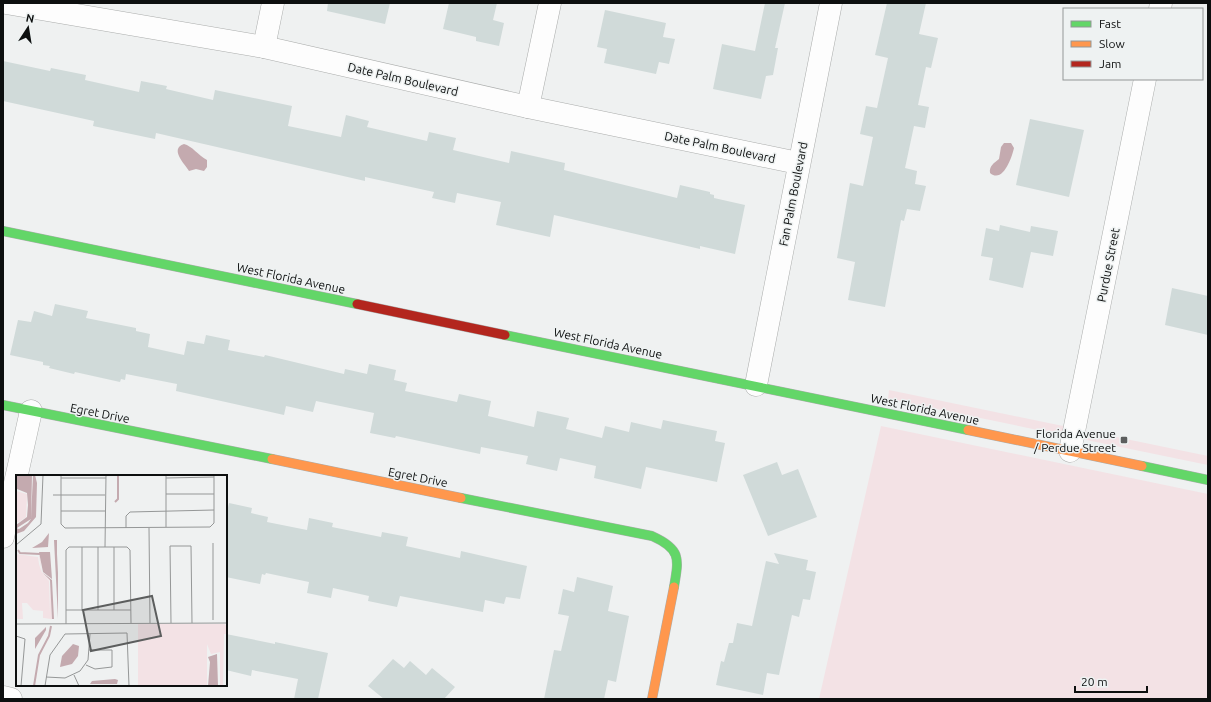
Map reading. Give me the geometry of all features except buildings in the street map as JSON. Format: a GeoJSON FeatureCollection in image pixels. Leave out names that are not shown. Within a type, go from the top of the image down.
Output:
{"type":"FeatureCollection","features":[{"type":"Feature","properties":{"kind":"street","name":"Date Palm Boulevard"},"geometry":{"type":"LineString","coordinates":[[6,3],[264,47],[528,107],[798,163]]}},
{"type":"Feature","properties":{"kind":"street"},"geometry":{"type":"LineString","coordinates":[[264,47],[273,3]]}},
{"type":"Feature","properties":{"kind":"street"},"geometry":{"type":"LineString","coordinates":[[528,107],[550,3]]}},
{"type":"Feature","properties":{"kind":"street","name":"Fan Palm Boulevard"},"geometry":{"type":"LineString","coordinates":[[756,385],[798,163],[831,3]]}},
{"type":"Feature","properties":{"kind":"street","name":"Purdue Street"},"geometry":{"type":"LineString","coordinates":[[1070,451],[1145,80]]}},
{"type":"Feature","properties":{"kind":"street","name":"West Florida Avenue"},"geometry":{"type":"LineString","coordinates":[[3,231],[756,385],[1208,480]]}},
{"type":"Feature","properties":{"kind":"street","name":"Egret Drive"},"geometry":{"type":"LineString","coordinates":[[3,405],[652,536],[668,544],[678,555],[678,566],[652,699]]}},
{"type":"Feature","properties":{"kind":"street"},"geometry":{"type":"LineString","coordinates":[[17,475],[31,411]]}},
{"type":"Feature","properties":{"kind":"street"},"geometry":{"type":"LineString","coordinates":[[3,537],[16,478]]}},
{"type":"Feature","properties":{"kind":"street"},"geometry":{"type":"LineString","coordinates":[[3,697],[11,699]]}},
{"type":"Feature","properties":{"kind":"shaded area"},"geometry":{"type":"Polygon","coordinates":[[[1004,143],[1011,143],[1014,148],[1013,152],[1009,163],[1003,172],[999,175],[995,175],[990,173],[990,168],[999,159],[1001,147],[1004,143]]]}},
{"type":"Feature","properties":{"kind":"shaded area"},"geometry":{"type":"Polygon","coordinates":[[[184,144],[207,160],[207,167],[204,171],[196,169],[189,171],[179,157],[178,153],[180,146],[184,144]]]}},
{"type":"Feature","properties":{"kind":"shaded area"},"geometry":{"type":"Polygon","coordinates":[[[889,390],[1208,456],[1208,465],[888,399],[889,390]]]}},
{"type":"Feature","properties":{"kind":"shaded area"},"geometry":{"type":"Polygon","coordinates":[[[881,426],[1208,494],[1208,699],[819,699],[881,426]]]}},
{"type":"Feature","properties":{"kind":"traffic: fast"},"geometry":{"type":"LineString","coordinates":[[3,231],[357,304]]}},
{"type":"Feature","properties":{"kind":"traffic: fast"},"geometry":{"type":"LineString","coordinates":[[505,335],[968,430]]}},
{"type":"Feature","properties":{"kind":"traffic: fast"},"geometry":{"type":"LineString","coordinates":[[3,405],[272,459]]}},
{"type":"Feature","properties":{"kind":"traffic: fast"},"geometry":{"type":"LineString","coordinates":[[1142,466],[1208,480]]}},
{"type":"Feature","properties":{"kind":"traffic: fast"},"geometry":{"type":"LineString","coordinates":[[461,498],[652,536],[668,545],[676,556],[677,569],[674,587]]}},
{"type":"Feature","properties":{"kind":"traffic: slow"},"geometry":{"type":"LineString","coordinates":[[968,430],[1142,466]]}},
{"type":"Feature","properties":{"kind":"traffic: slow"},"geometry":{"type":"LineString","coordinates":[[272,459],[461,498]]}},
{"type":"Feature","properties":{"kind":"traffic: slow"},"geometry":{"type":"LineString","coordinates":[[652,699],[674,587]]}},
{"type":"Feature","properties":{"kind":"traffic: jam"},"geometry":{"type":"LineString","coordinates":[[357,304],[505,335]]}},
{"type":"Feature","properties":{"kind":"place","name":"Florida Avenue / Perdue Street"},"geometry":{"type":"Point","coordinates":[1124,440]}}]}
